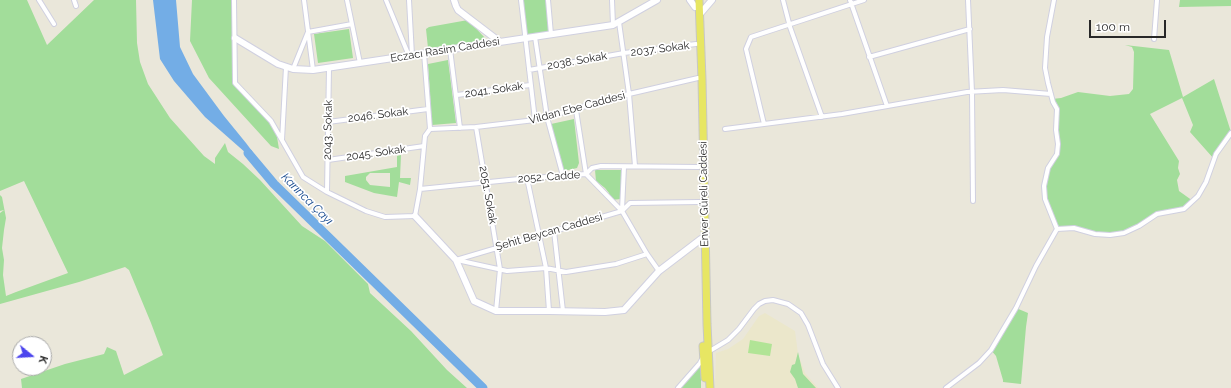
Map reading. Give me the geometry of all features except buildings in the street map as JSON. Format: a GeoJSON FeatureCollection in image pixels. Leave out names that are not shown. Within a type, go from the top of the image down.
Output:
{"type":"FeatureCollection","features":[{"type":"Feature","properties":{"kind":"main road"},"geometry":{"type":"LineString","coordinates":[[454,0],[458,10],[500,42]]}},
{"type":"Feature","properties":{"kind":"main road","name":"Eczacı Rasim Caddesi"},"geometry":{"type":"LineString","coordinates":[[235,38],[278,64],[293,69],[313,70],[613,25],[657,0]]}},
{"type":"Feature","properties":{"kind":"main road"},"geometry":{"type":"LineString","coordinates":[[690,0],[697,2]]}},
{"type":"Feature","properties":{"kind":"main road"},"geometry":{"type":"LineString","coordinates":[[700,14],[712,0]]}},
{"type":"Feature","properties":{"kind":"main road","name":"Enver Güreli Caddesi"},"geometry":{"type":"LineString","coordinates":[[697,2],[700,14],[706,388]]}},
{"type":"Feature","properties":{"kind":"main road","name":"Enver Güreli Caddesi"},"geometry":{"type":"LineString","coordinates":[[697,2],[696,44],[701,239],[706,354],[710,388]]}},
{"type":"Feature","properties":{"kind":"main road"},"geometry":{"type":"LineString","coordinates":[[414,216],[456,260],[474,301],[496,311],[605,312],[624,310],[659,271],[701,239]]}},
{"type":"Feature","properties":{"kind":"street"},"geometry":{"type":"LineString","coordinates":[[39,0],[54,24]]}},
{"type":"Feature","properties":{"kind":"street"},"geometry":{"type":"LineString","coordinates":[[74,0],[76,6]]}},
{"type":"Feature","properties":{"kind":"street"},"geometry":{"type":"LineString","coordinates":[[234,0],[235,83],[271,121],[303,177],[327,192],[366,211],[385,216],[414,216],[420,189],[425,136],[430,129],[424,53]]}},
{"type":"Feature","properties":{"kind":"street"},"geometry":{"type":"LineString","coordinates":[[304,0],[313,70]]}},
{"type":"Feature","properties":{"kind":"street"},"geometry":{"type":"LineString","coordinates":[[347,0],[360,63]]}},
{"type":"Feature","properties":{"kind":"street"},"geometry":{"type":"LineString","coordinates":[[386,0],[411,56]]}},
{"type":"Feature","properties":{"kind":"street"},"geometry":{"type":"LineString","coordinates":[[409,0],[411,56]]}},
{"type":"Feature","properties":{"kind":"street"},"geometry":{"type":"LineString","coordinates":[[521,0],[535,120]]}},
{"type":"Feature","properties":{"kind":"street"},"geometry":{"type":"LineString","coordinates":[[548,0],[551,34]]}},
{"type":"Feature","properties":{"kind":"street"},"geometry":{"type":"LineString","coordinates":[[612,0],[613,25]]}},
{"type":"Feature","properties":{"kind":"street"},"geometry":{"type":"LineString","coordinates":[[783,0],[789,24],[822,117]]}},
{"type":"Feature","properties":{"kind":"street"},"geometry":{"type":"LineString","coordinates":[[764,124],[746,49],[751,37],[850,2],[864,0]]}},
{"type":"Feature","properties":{"kind":"street"},"geometry":{"type":"LineString","coordinates":[[968,0],[972,92],[973,201]]}},
{"type":"Feature","properties":{"kind":"street"},"geometry":{"type":"LineString","coordinates":[[1054,0],[1047,37],[1045,68],[1051,94],[1057,109],[1057,154],[1048,168],[1044,186],[1045,199],[1057,229]]}},
{"type":"Feature","properties":{"kind":"street"},"geometry":{"type":"LineString","coordinates":[[1154,39],[1157,0]]}},
{"type":"Feature","properties":{"kind":"street"},"geometry":{"type":"LineString","coordinates":[[850,2],[887,106]]}},
{"type":"Feature","properties":{"kind":"street"},"geometry":{"type":"LineString","coordinates":[[620,22],[629,94],[635,166]]}},
{"type":"Feature","properties":{"kind":"street"},"geometry":{"type":"LineString","coordinates":[[308,32],[352,24]]}},
{"type":"Feature","properties":{"kind":"street"},"geometry":{"type":"LineString","coordinates":[[869,57],[970,30]]}},
{"type":"Feature","properties":{"kind":"street"},"geometry":{"type":"LineString","coordinates":[[293,69],[308,32]]}},
{"type":"Feature","properties":{"kind":"street"},"geometry":{"type":"LineString","coordinates":[[535,37],[547,117],[563,176]]}},
{"type":"Feature","properties":{"kind":"street","name":"2037. Sokak"},"geometry":{"type":"LineString","coordinates":[[624,53],[696,44]]}},
{"type":"Feature","properties":{"kind":"street"},"geometry":{"type":"LineString","coordinates":[[450,49],[460,128]]}},
{"type":"Feature","properties":{"kind":"street","name":"2038. Sokak"},"geometry":{"type":"LineString","coordinates":[[529,70],[624,53]]}},
{"type":"Feature","properties":{"kind":"street"},"geometry":{"type":"LineString","coordinates":[[282,141],[286,67]]}},
{"type":"Feature","properties":{"kind":"street","name":"2043. Sokak"},"geometry":{"type":"LineString","coordinates":[[327,192],[329,68]]}},
{"type":"Feature","properties":{"kind":"street","name":"Vildan Ebe Caddesi"},"geometry":{"type":"LineString","coordinates":[[430,129],[476,127],[535,120],[576,110],[629,94],[698,78]]}},
{"type":"Feature","properties":{"kind":"street","name":"2041. Sokak"},"geometry":{"type":"LineString","coordinates":[[457,95],[530,85]]}},
{"type":"Feature","properties":{"kind":"street"},"geometry":{"type":"LineString","coordinates":[[724,129],[822,117],[972,92],[1003,90],[1051,94]]}},
{"type":"Feature","properties":{"kind":"street","name":"2046. Sokak"},"geometry":{"type":"LineString","coordinates":[[328,122],[428,109]]}},
{"type":"Feature","properties":{"kind":"street"},"geometry":{"type":"LineString","coordinates":[[576,110],[586,174],[622,211],[647,254],[659,271]]}},
{"type":"Feature","properties":{"kind":"street","name":"2051. Sokak"},"geometry":{"type":"LineString","coordinates":[[476,127],[500,269],[496,311]]}},
{"type":"Feature","properties":{"kind":"street"},"geometry":{"type":"LineString","coordinates":[[1057,229],[1074,228],[1095,234],[1110,235],[1124,233],[1139,226],[1157,214],[1184,209],[1198,196],[1206,182],[1216,154],[1231,133]]}},
{"type":"Feature","properties":{"kind":"street","name":"2045. Sokak"},"geometry":{"type":"LineString","coordinates":[[328,160],[424,146]]}},
{"type":"Feature","properties":{"kind":"street","name":"2052. Cadde"},"geometry":{"type":"LineString","coordinates":[[420,189],[527,178],[586,174],[592,168],[601,166],[699,167]]}},
{"type":"Feature","properties":{"kind":"street"},"geometry":{"type":"LineString","coordinates":[[622,211],[624,167]]}},
{"type":"Feature","properties":{"kind":"street"},"geometry":{"type":"LineString","coordinates":[[527,178],[546,268],[549,311]]}},
{"type":"Feature","properties":{"kind":"street","name":"Şehit Beycan Caddesi"},"geometry":{"type":"LineString","coordinates":[[456,260],[622,211],[630,203],[700,202]]}},
{"type":"Feature","properties":{"kind":"street"},"geometry":{"type":"LineString","coordinates":[[946,388],[979,362],[991,350],[1016,308],[1036,266],[1057,229]]}},
{"type":"Feature","properties":{"kind":"street"},"geometry":{"type":"LineString","coordinates":[[554,231],[563,311]]}},
{"type":"Feature","properties":{"kind":"street"},"geometry":{"type":"LineString","coordinates":[[456,260],[507,271],[546,268],[566,272],[616,264],[647,254]]}},
{"type":"Feature","properties":{"kind":"street"},"geometry":{"type":"LineString","coordinates":[[678,388],[706,354],[728,340],[739,330],[759,304],[765,301],[773,300],[788,304],[801,313],[808,325],[823,364],[838,388]]}},
{"type":"Feature","properties":{"kind":"shaded area"},"geometry":{"type":"Polygon","coordinates":[[[765,313],[795,331],[798,354],[805,373],[818,388],[715,388],[716,353],[728,349],[743,339],[759,316],[765,313]]]}},
{"type":"Feature","properties":{"kind":"green space"},"geometry":{"type":"Polygon","coordinates":[[[0,0],[27,0],[47,45],[94,0],[136,0],[137,43],[140,62],[148,84],[170,118],[204,156],[215,164],[215,158],[225,143],[228,152],[260,180],[302,226],[325,241],[368,284],[370,293],[411,331],[447,370],[467,388],[22,388],[21,379],[30,376],[52,376],[52,368],[104,354],[107,347],[116,351],[124,375],[163,355],[129,270],[125,267],[79,282],[0,304],[0,213],[4,210],[0,211],[0,195],[2,197],[6,218],[2,248],[4,260],[3,275],[6,296],[68,273],[24,181],[0,191],[0,0]]]}},
{"type":"Feature","properties":{"kind":"green space"},"geometry":{"type":"Polygon","coordinates":[[[192,0],[234,0],[235,85],[275,125],[279,149],[271,146],[209,78],[190,41],[192,0]]]}},
{"type":"Feature","properties":{"kind":"green space"},"geometry":{"type":"Polygon","coordinates":[[[521,0],[548,0],[551,34],[525,39],[521,0]]]}},
{"type":"Feature","properties":{"kind":"green space"},"geometry":{"type":"Polygon","coordinates":[[[1180,0],[1231,0],[1231,6],[1179,7],[1180,0]]]}},
{"type":"Feature","properties":{"kind":"green space"},"geometry":{"type":"Polygon","coordinates":[[[468,20],[485,38],[485,41],[428,48],[426,29],[429,27],[468,20]]]}},
{"type":"Feature","properties":{"kind":"green space"},"geometry":{"type":"Polygon","coordinates":[[[349,29],[353,58],[318,63],[314,34],[349,29]]]}},
{"type":"Feature","properties":{"kind":"green space"},"geometry":{"type":"Polygon","coordinates":[[[1125,45],[1169,50],[1183,97],[1214,79],[1231,132],[1214,159],[1190,132],[1193,125],[1182,98],[1150,114],[1179,161],[1178,168],[1180,174],[1177,180],[1179,191],[1193,201],[1184,209],[1157,214],[1124,233],[1110,235],[1085,230],[1057,229],[1045,199],[1044,186],[1048,168],[1057,154],[1057,109],[1052,99],[1061,98],[1078,92],[1110,96],[1129,94],[1133,89],[1134,52],[1132,47],[1125,45]]]}},
{"type":"Feature","properties":{"kind":"green space"},"geometry":{"type":"Polygon","coordinates":[[[448,60],[456,123],[432,125],[428,64],[448,60]]]}},
{"type":"Feature","properties":{"kind":"green space"},"geometry":{"type":"Polygon","coordinates":[[[574,119],[579,163],[577,168],[564,171],[562,169],[551,124],[574,119]]]}},
{"type":"Feature","properties":{"kind":"green space"},"geometry":{"type":"Polygon","coordinates":[[[401,155],[400,178],[411,178],[410,185],[399,182],[397,197],[374,193],[345,182],[345,176],[397,167],[397,156],[401,155]],[[370,173],[366,177],[366,180],[370,185],[390,187],[390,173],[370,173]]]}},
{"type":"Feature","properties":{"kind":"green space"},"geometry":{"type":"Polygon","coordinates":[[[595,170],[622,170],[621,199],[611,200],[609,193],[596,181],[595,170]]]}},
{"type":"Feature","properties":{"kind":"green space"},"geometry":{"type":"Polygon","coordinates":[[[1016,308],[1028,313],[1021,384],[1003,382],[996,356],[991,350],[1016,308]]]}},
{"type":"Feature","properties":{"kind":"green space"},"geometry":{"type":"Polygon","coordinates":[[[750,340],[772,344],[770,356],[748,353],[750,340]]]}},
{"type":"Feature","properties":{"kind":"green space"},"geometry":{"type":"Polygon","coordinates":[[[798,352],[803,374],[816,388],[798,388],[795,379],[790,372],[792,365],[795,364],[798,352]]]}},
{"type":"Feature","properties":{"kind":"green space"},"geometry":{"type":"Polygon","coordinates":[[[701,366],[701,388],[678,388],[690,375],[701,366]]]}},
{"type":"Feature","properties":{"kind":"water"},"geometry":{"type":"Polygon","coordinates":[[[153,0],[176,0],[180,47],[193,74],[252,151],[255,161],[205,117],[174,81],[160,59],[153,0]]]}},
{"type":"Feature","properties":{"kind":"waterway","name":"Karınca Çayı"},"geometry":{"type":"LineString","coordinates":[[248,153],[274,184],[483,388]]}}]}
